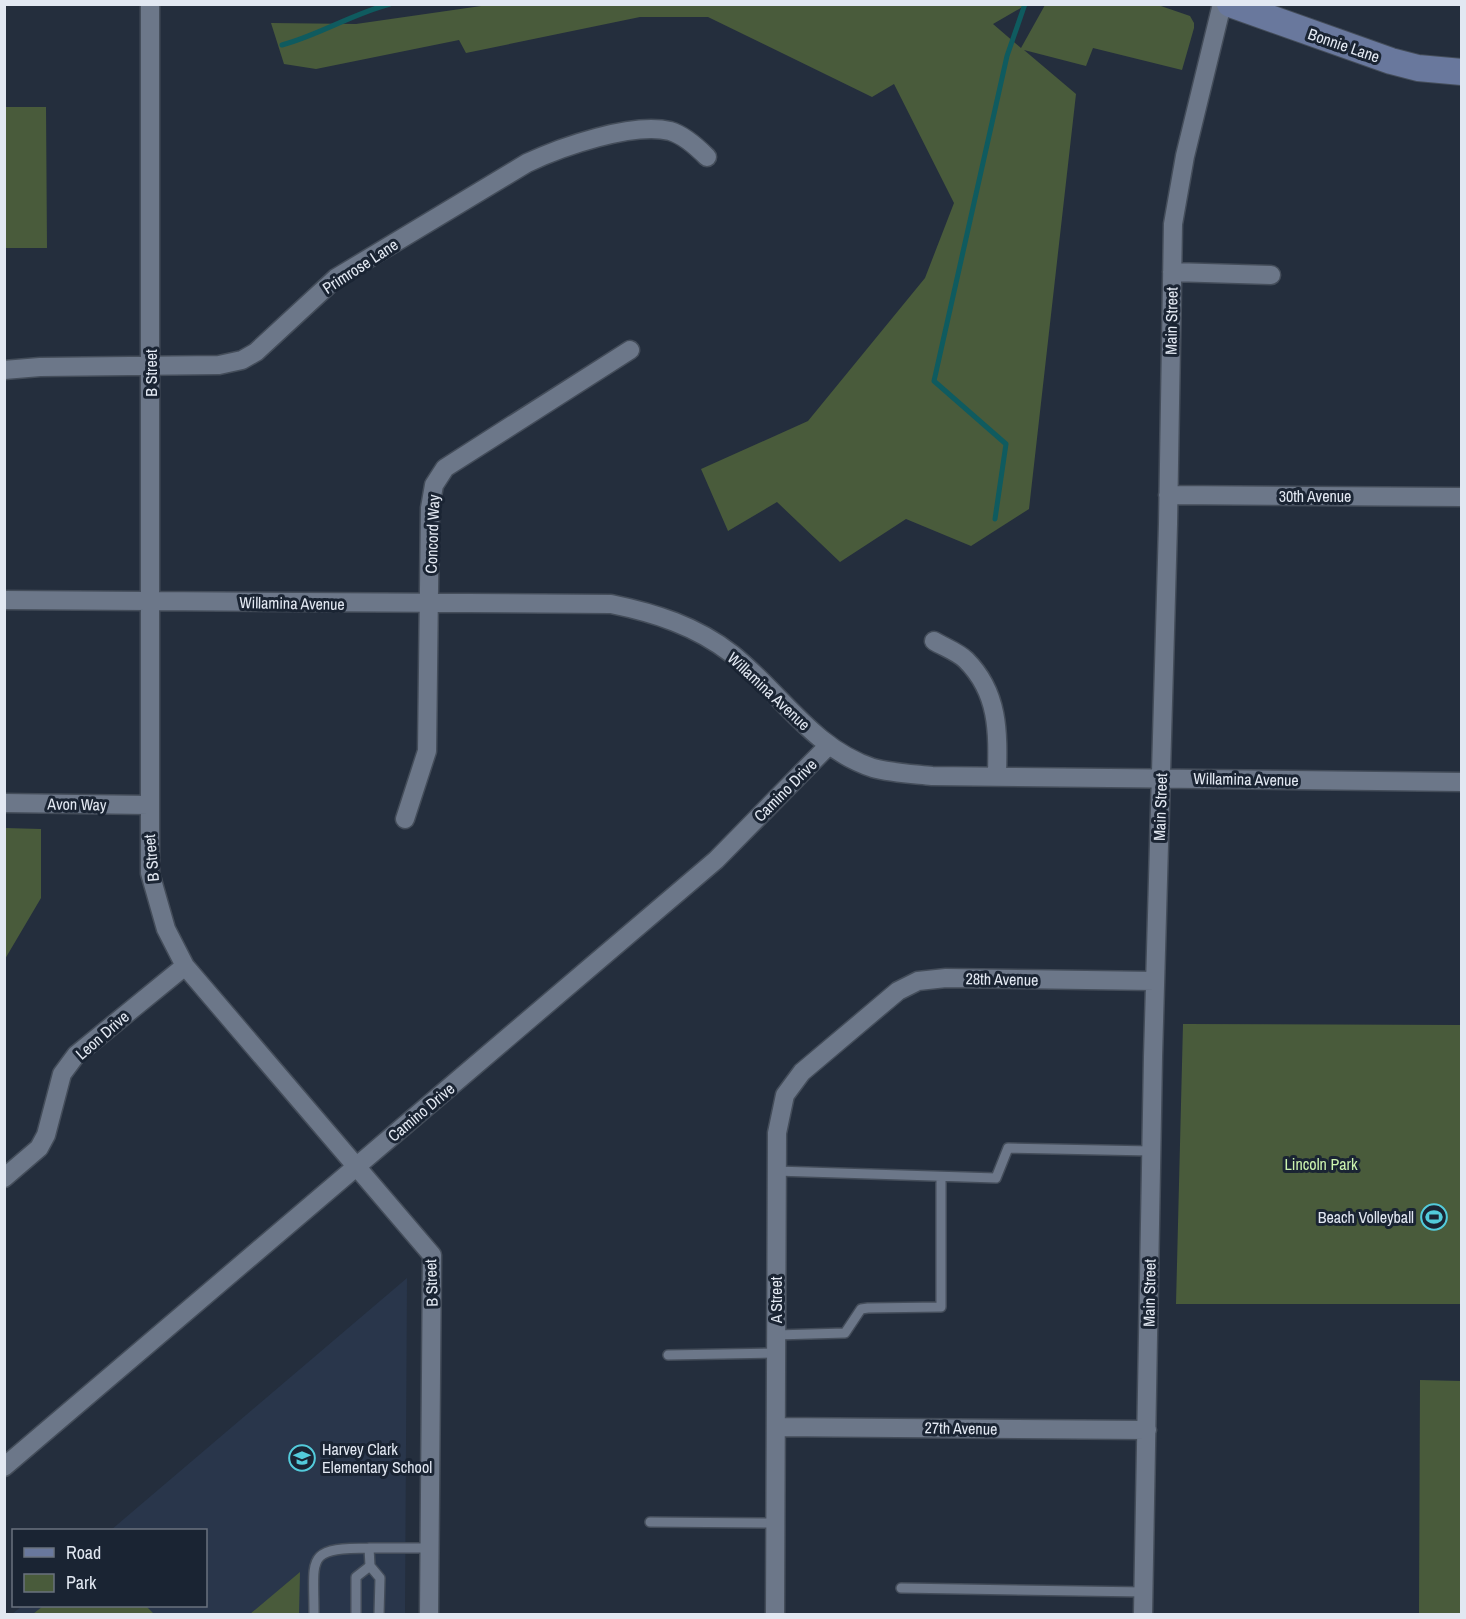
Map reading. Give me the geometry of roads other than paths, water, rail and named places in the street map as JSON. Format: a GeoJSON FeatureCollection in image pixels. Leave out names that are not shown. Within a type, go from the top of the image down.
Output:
{"type":"FeatureCollection","features":[{"type":"Feature","properties":{"kind":"street","name":"B Street"},"geometry":{"type":"LineString","coordinates":[[150,4],[151,601],[148,805],[153,887],[166,929],[185,966],[432,1255],[429,1614]]}},
{"type":"Feature","properties":{"kind":"street","name":"Main Street"},"geometry":{"type":"LineString","coordinates":[[1143,1614],[1151,1151],[1173,224],[1177,195],[1222,4]]}},
{"type":"Feature","properties":{"kind":"street","name":"Bonnie Lane"},"geometry":{"type":"LineString","coordinates":[[1230,4],[1391,61],[1418,68],[1461,72]]}},
{"type":"Feature","properties":{"kind":"street","name":"Primrose Lane"},"geometry":{"type":"LineString","coordinates":[[4,370],[219,365],[242,360],[269,340],[336,278],[527,163],[549,153],[618,134],[657,129],[672,132],[683,138],[707,157]]}},
{"type":"Feature","properties":{"kind":"street"},"geometry":{"type":"LineString","coordinates":[[1172,272],[1271,275]]}},
{"type":"Feature","properties":{"kind":"street","name":"Concord Way"},"geometry":{"type":"LineString","coordinates":[[405,819],[427,751],[430,508],[434,485],[445,468],[630,350]]}},
{"type":"Feature","properties":{"kind":"street","name":"30th Avenue"},"geometry":{"type":"LineString","coordinates":[[1168,495],[1461,497]]}},
{"type":"Feature","properties":{"kind":"street","name":"Willamina Avenue"},"geometry":{"type":"LineString","coordinates":[[4,600],[611,604],[649,611],[694,630],[733,655],[828,746],[873,767],[932,776],[1461,782]]}},
{"type":"Feature","properties":{"kind":"street"},"geometry":{"type":"LineString","coordinates":[[934,641],[965,659],[989,690],[995,714],[997,775]]}},
{"type":"Feature","properties":{"kind":"street","name":"Camino Drive"},"geometry":{"type":"LineString","coordinates":[[4,1467],[716,860],[828,746]]}},
{"type":"Feature","properties":{"kind":"street","name":"Avon Way"},"geometry":{"type":"LineString","coordinates":[[4,803],[148,805]]}},
{"type":"Feature","properties":{"kind":"street","name":"Leon Drive"},"geometry":{"type":"LineString","coordinates":[[4,1178],[39,1148],[46,1135],[62,1074],[76,1055],[185,966]]}},
{"type":"Feature","properties":{"kind":"street","name":"28th Avenue"},"geometry":{"type":"LineString","coordinates":[[863,1021],[898,991],[918,981],[946,978],[1155,981]]}},
{"type":"Feature","properties":{"kind":"street","name":"A Street"},"geometry":{"type":"LineString","coordinates":[[775,1614],[777,1133],[785,1095],[802,1072],[863,1021]]}},
{"type":"Feature","properties":{"kind":"street","name":"27th Avenue"},"geometry":{"type":"LineString","coordinates":[[776,1426],[1147,1430]]}},
{"type":"Feature","properties":{"kind":"lane"},"geometry":{"type":"LineString","coordinates":[[776,1171],[996,1178],[1008,1148],[1151,1151]]}},
{"type":"Feature","properties":{"kind":"lane"},"geometry":{"type":"LineString","coordinates":[[668,1355],[776,1344],[844,1333],[861,1309],[941,1307],[941,1177]]}},
{"type":"Feature","properties":{"kind":"lane"},"geometry":{"type":"LineString","coordinates":[[650,1522],[775,1523]]}},
{"type":"Feature","properties":{"kind":"lane"},"geometry":{"type":"LineString","coordinates":[[314,1614],[314,1564],[321,1553],[336,1548],[430,1548]]}},
{"type":"Feature","properties":{"kind":"lane"},"geometry":{"type":"LineString","coordinates":[[369,1548],[370,1566],[380,1578],[379,1614]]}},
{"type":"Feature","properties":{"kind":"lane"},"geometry":{"type":"LineString","coordinates":[[356,1614],[356,1577],[370,1566]]}},
{"type":"Feature","properties":{"kind":"lane"},"geometry":{"type":"LineString","coordinates":[[901,1588],[1144,1592]]}},
{"type":"Feature","properties":{"kind":"waterway"},"geometry":{"type":"LineString","coordinates":[[282,45],[390,4]]}},
{"type":"Feature","properties":{"kind":"waterway"},"geometry":{"type":"LineString","coordinates":[[995,519],[1006,444],[934,381],[1007,56],[1025,4]]}},
{"type":"Feature","properties":{"kind":"place","name":"Beach Volleyball"},"geometry":{"type":"Point","coordinates":[1434,1217]}},
{"type":"Feature","properties":{"kind":"place","name":"Harvey Clark Elementary School"},"geometry":{"type":"Point","coordinates":[302,1458]}},
{"type":"Feature","properties":{"kind":"park label","name":"Lincoln Park"},"geometry":{"type":"Point","coordinates":[1321,1164]}}]}
